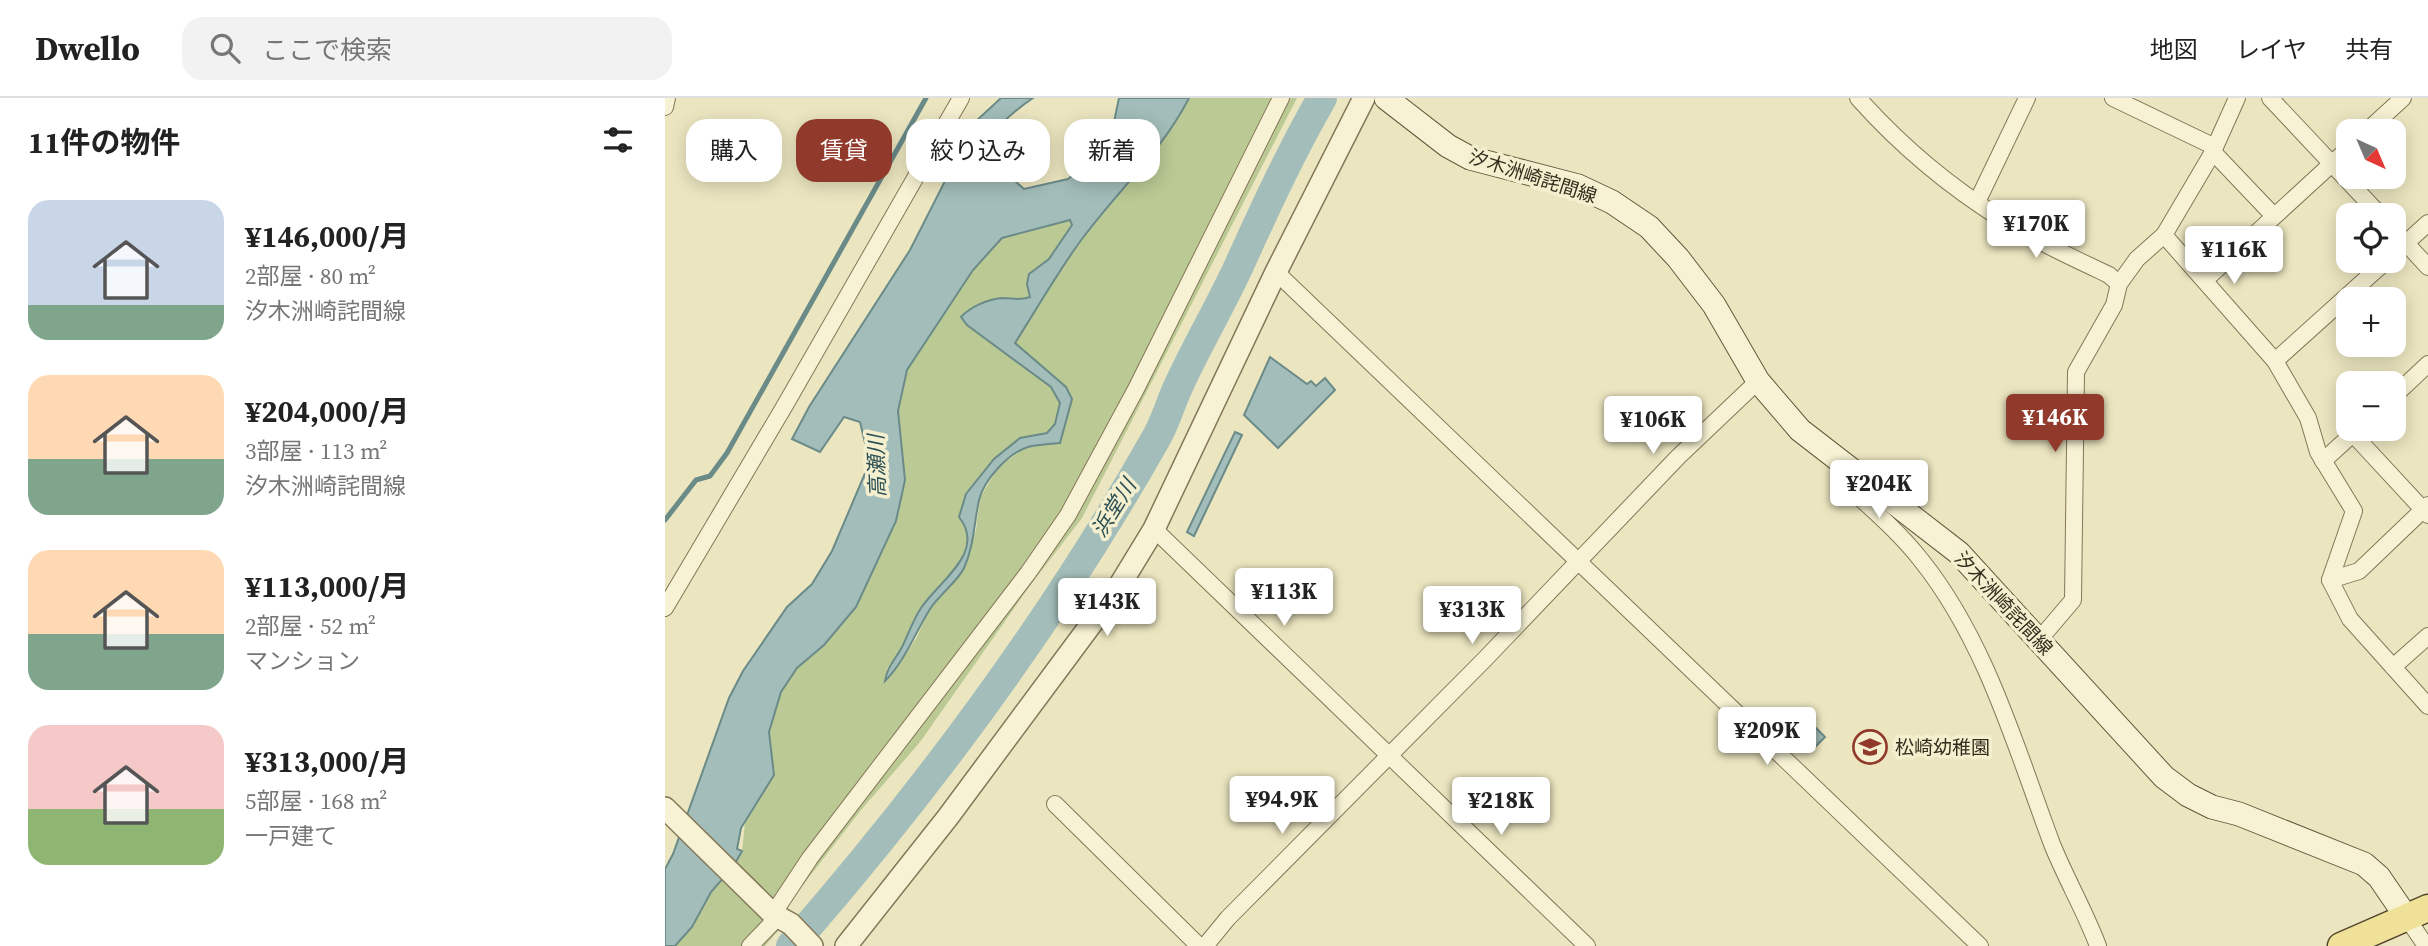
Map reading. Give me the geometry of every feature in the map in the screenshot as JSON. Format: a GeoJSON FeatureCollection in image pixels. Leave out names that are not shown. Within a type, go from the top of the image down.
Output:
{"type":"FeatureCollection","features":[{"type":"Feature","properties":{"kind":"main road","name":"汐木洲崎詫間線"},"geometry":{"type":"LineString","coordinates":[[1386,98],[1448,146],[1470,158],[1578,186],[1612,202],[1649,227],[1678,258],[1714,306],[1758,381],[1800,430],[1959,553],[2164,777],[2188,795],[2212,807],[2275,828],[2364,864],[2417,913]]}},
{"type":"Feature","properties":{"kind":"main road"},"geometry":{"type":"LineString","coordinates":[[2340,946],[2417,913]]}},
{"type":"Feature","properties":{"kind":"street"},"geometry":{"type":"LineString","coordinates":[[665,107],[667,98]]}},
{"type":"Feature","properties":{"kind":"street"},"geometry":{"type":"LineString","coordinates":[[665,608],[961,98]]}},
{"type":"Feature","properties":{"kind":"street"},"geometry":{"type":"LineString","coordinates":[[750,946],[776,915],[810,858],[1020,583],[1068,515],[1136,390],[1281,98]]}},
{"type":"Feature","properties":{"kind":"street"},"geometry":{"type":"LineString","coordinates":[[846,946],[1067,660],[1118,588],[1154,529],[1276,272],[1364,98]]}},
{"type":"Feature","properties":{"kind":"street"},"geometry":{"type":"LineString","coordinates":[[1858,98],[1925,162],[2002,220],[2109,275],[2119,284]]}},
{"type":"Feature","properties":{"kind":"street"},"geometry":{"type":"LineString","coordinates":[[1977,202],[2027,98]]}},
{"type":"Feature","properties":{"kind":"street"},"geometry":{"type":"LineString","coordinates":[[2113,98],[2214,149],[2273,215]]}},
{"type":"Feature","properties":{"kind":"street"},"geometry":{"type":"LineString","coordinates":[[2039,640],[2073,600],[2076,372],[2113,305],[2119,284],[2137,259],[2164,235],[2214,149],[2237,98]]}},
{"type":"Feature","properties":{"kind":"street"},"geometry":{"type":"LineString","coordinates":[[2270,98],[2368,203]]}},
{"type":"Feature","properties":{"kind":"street"},"geometry":{"type":"LineString","coordinates":[[2380,119],[2403,98]]}},
{"type":"Feature","properties":{"kind":"street"},"geometry":{"type":"LineString","coordinates":[[2205,280],[2336,160]]}},
{"type":"Feature","properties":{"kind":"street"},"geometry":{"type":"LineString","coordinates":[[2406,243],[2428,223]]}},
{"type":"Feature","properties":{"kind":"street"},"geometry":{"type":"LineString","coordinates":[[2164,235],[2274,361],[2308,418],[2323,461],[2354,511],[2330,580],[2350,619],[2428,706]]}},
{"type":"Feature","properties":{"kind":"street"},"geometry":{"type":"LineString","coordinates":[[2406,252],[2428,267]]}},
{"type":"Feature","properties":{"kind":"street"},"geometry":{"type":"LineString","coordinates":[[1276,272],[1980,946]]}},
{"type":"Feature","properties":{"kind":"street"},"geometry":{"type":"LineString","coordinates":[[2274,361],[2373,273]]}},
{"type":"Feature","properties":{"kind":"street"},"geometry":{"type":"LineString","coordinates":[[2406,385],[2428,365]]}},
{"type":"Feature","properties":{"kind":"street"},"geometry":{"type":"LineString","coordinates":[[1206,946],[1227,918],[1580,562],[1678,457],[1758,381]]}},
{"type":"Feature","properties":{"kind":"street"},"geometry":{"type":"LineString","coordinates":[[2323,461],[2345,441]]}},
{"type":"Feature","properties":{"kind":"street"},"geometry":{"type":"LineString","coordinates":[[2330,580],[2359,571],[2426,510],[2365,441]]}},
{"type":"Feature","properties":{"kind":"street"},"geometry":{"type":"LineString","coordinates":[[1845,466],[1846,485],[1896,531],[1922,561],[1964,625],[1997,699],[2057,855],[2098,946]]}},
{"type":"Feature","properties":{"kind":"street"},"geometry":{"type":"LineString","coordinates":[[1154,529],[1587,946]]}},
{"type":"Feature","properties":{"kind":"street"},"geometry":{"type":"LineString","coordinates":[[2393,667],[2428,636]]}},
{"type":"Feature","properties":{"kind":"street"},"geometry":{"type":"LineString","coordinates":[[1055,804],[1199,946]]}},
{"type":"Feature","properties":{"kind":"street"},"geometry":{"type":"LineString","coordinates":[[665,808],[812,946]]}},
{"type":"Feature","properties":{"kind":"street"},"geometry":{"type":"LineString","coordinates":[[2417,913],[2426,946]]}},
{"type":"Feature","properties":{"kind":"green space"},"geometry":{"type":"Polygon","coordinates":[[[1189,98],[1297,98],[1082,518],[1029,587],[920,742],[861,810],[786,907],[791,916],[765,946],[675,946],[692,927],[711,892],[733,867],[742,851],[745,823],[774,775],[769,732],[781,692],[797,668],[824,645],[856,607],[884,549],[905,480],[898,411],[906,371],[973,270],[1003,238],[1070,220],[1072,224],[1049,259],[1029,274],[1027,284],[1030,297],[1021,300],[1001,298],[967,310],[984,336],[1051,387],[1060,402],[1055,424],[1047,434],[1020,438],[994,459],[967,527],[968,537],[961,562],[921,608],[900,651],[887,669],[894,672],[917,637],[929,610],[963,571],[976,530],[980,498],[999,466],[1026,447],[1060,442],[1072,399],[1065,385],[1015,343],[1079,243],[1129,182],[1160,182],[1160,143],[1189,98]]]}},
{"type":"Feature","properties":{"kind":"water"},"geometry":{"type":"Polygon","coordinates":[[[1001,98],[1033,98],[1007,119],[978,119],[1001,98]]]}},
{"type":"Feature","properties":{"kind":"water"},"geometry":{"type":"Polygon","coordinates":[[[1119,98],[1189,98],[1160,143],[1160,119],[1115,119],[1119,98]]]}},
{"type":"Feature","properties":{"kind":"water","name":"高瀬川"},"geometry":{"type":"Polygon","coordinates":[[[1064,180],[1128,182],[1079,243],[1015,343],[1066,387],[1072,399],[1060,443],[1036,445],[1020,450],[991,476],[979,500],[972,543],[964,568],[930,609],[904,656],[885,681],[889,668],[921,608],[964,554],[966,530],[959,517],[966,494],[994,459],[1020,438],[1047,433],[1055,424],[1060,403],[1051,387],[967,325],[961,317],[974,307],[991,300],[1030,297],[1027,284],[1029,274],[1049,259],[1072,225],[1070,220],[1002,238],[973,270],[907,370],[898,411],[905,480],[896,521],[856,607],[824,645],[797,668],[781,692],[769,732],[774,775],[741,828],[737,849],[742,851],[733,867],[711,892],[692,927],[675,946],[665,946],[665,869],[673,854],[729,698],[743,671],[787,607],[812,584],[832,551],[866,471],[867,451],[860,422],[844,417],[820,452],[792,439],[809,407],[910,250],[945,182],[1016,182],[1024,189],[1064,180]]]}},
{"type":"Feature","properties":{"kind":"water"},"geometry":{"type":"Polygon","coordinates":[[[1270,357],[1307,384],[1311,381],[1316,386],[1325,378],[1335,390],[1278,448],[1244,415],[1270,357]]]}},
{"type":"Feature","properties":{"kind":"water"},"geometry":{"type":"Polygon","coordinates":[[[1235,432],[1242,435],[1194,536],[1187,532],[1235,432]]]}},
{"type":"Feature","properties":{"kind":"water"},"geometry":{"type":"Polygon","coordinates":[[[1806,718],[1825,737],[1812,750],[1793,732],[1806,718]]]}},
{"type":"Feature","properties":{"kind":"waterway"},"geometry":{"type":"LineString","coordinates":[[665,520],[696,480],[710,476],[727,453],[926,98]]}},
{"type":"Feature","properties":{"kind":"waterway","name":"浜堂川"},"geometry":{"type":"LineString","coordinates":[[791,946],[842,887],[939,765],[1031,639],[1074,574],[1159,434],[1186,371],[1235,275],[1290,157],[1322,98]]}},
{"type":"Feature","properties":{"kind":"place","name":"松崎幼稚園"},"geometry":{"type":"Point","coordinates":[1870,747]}}]}
